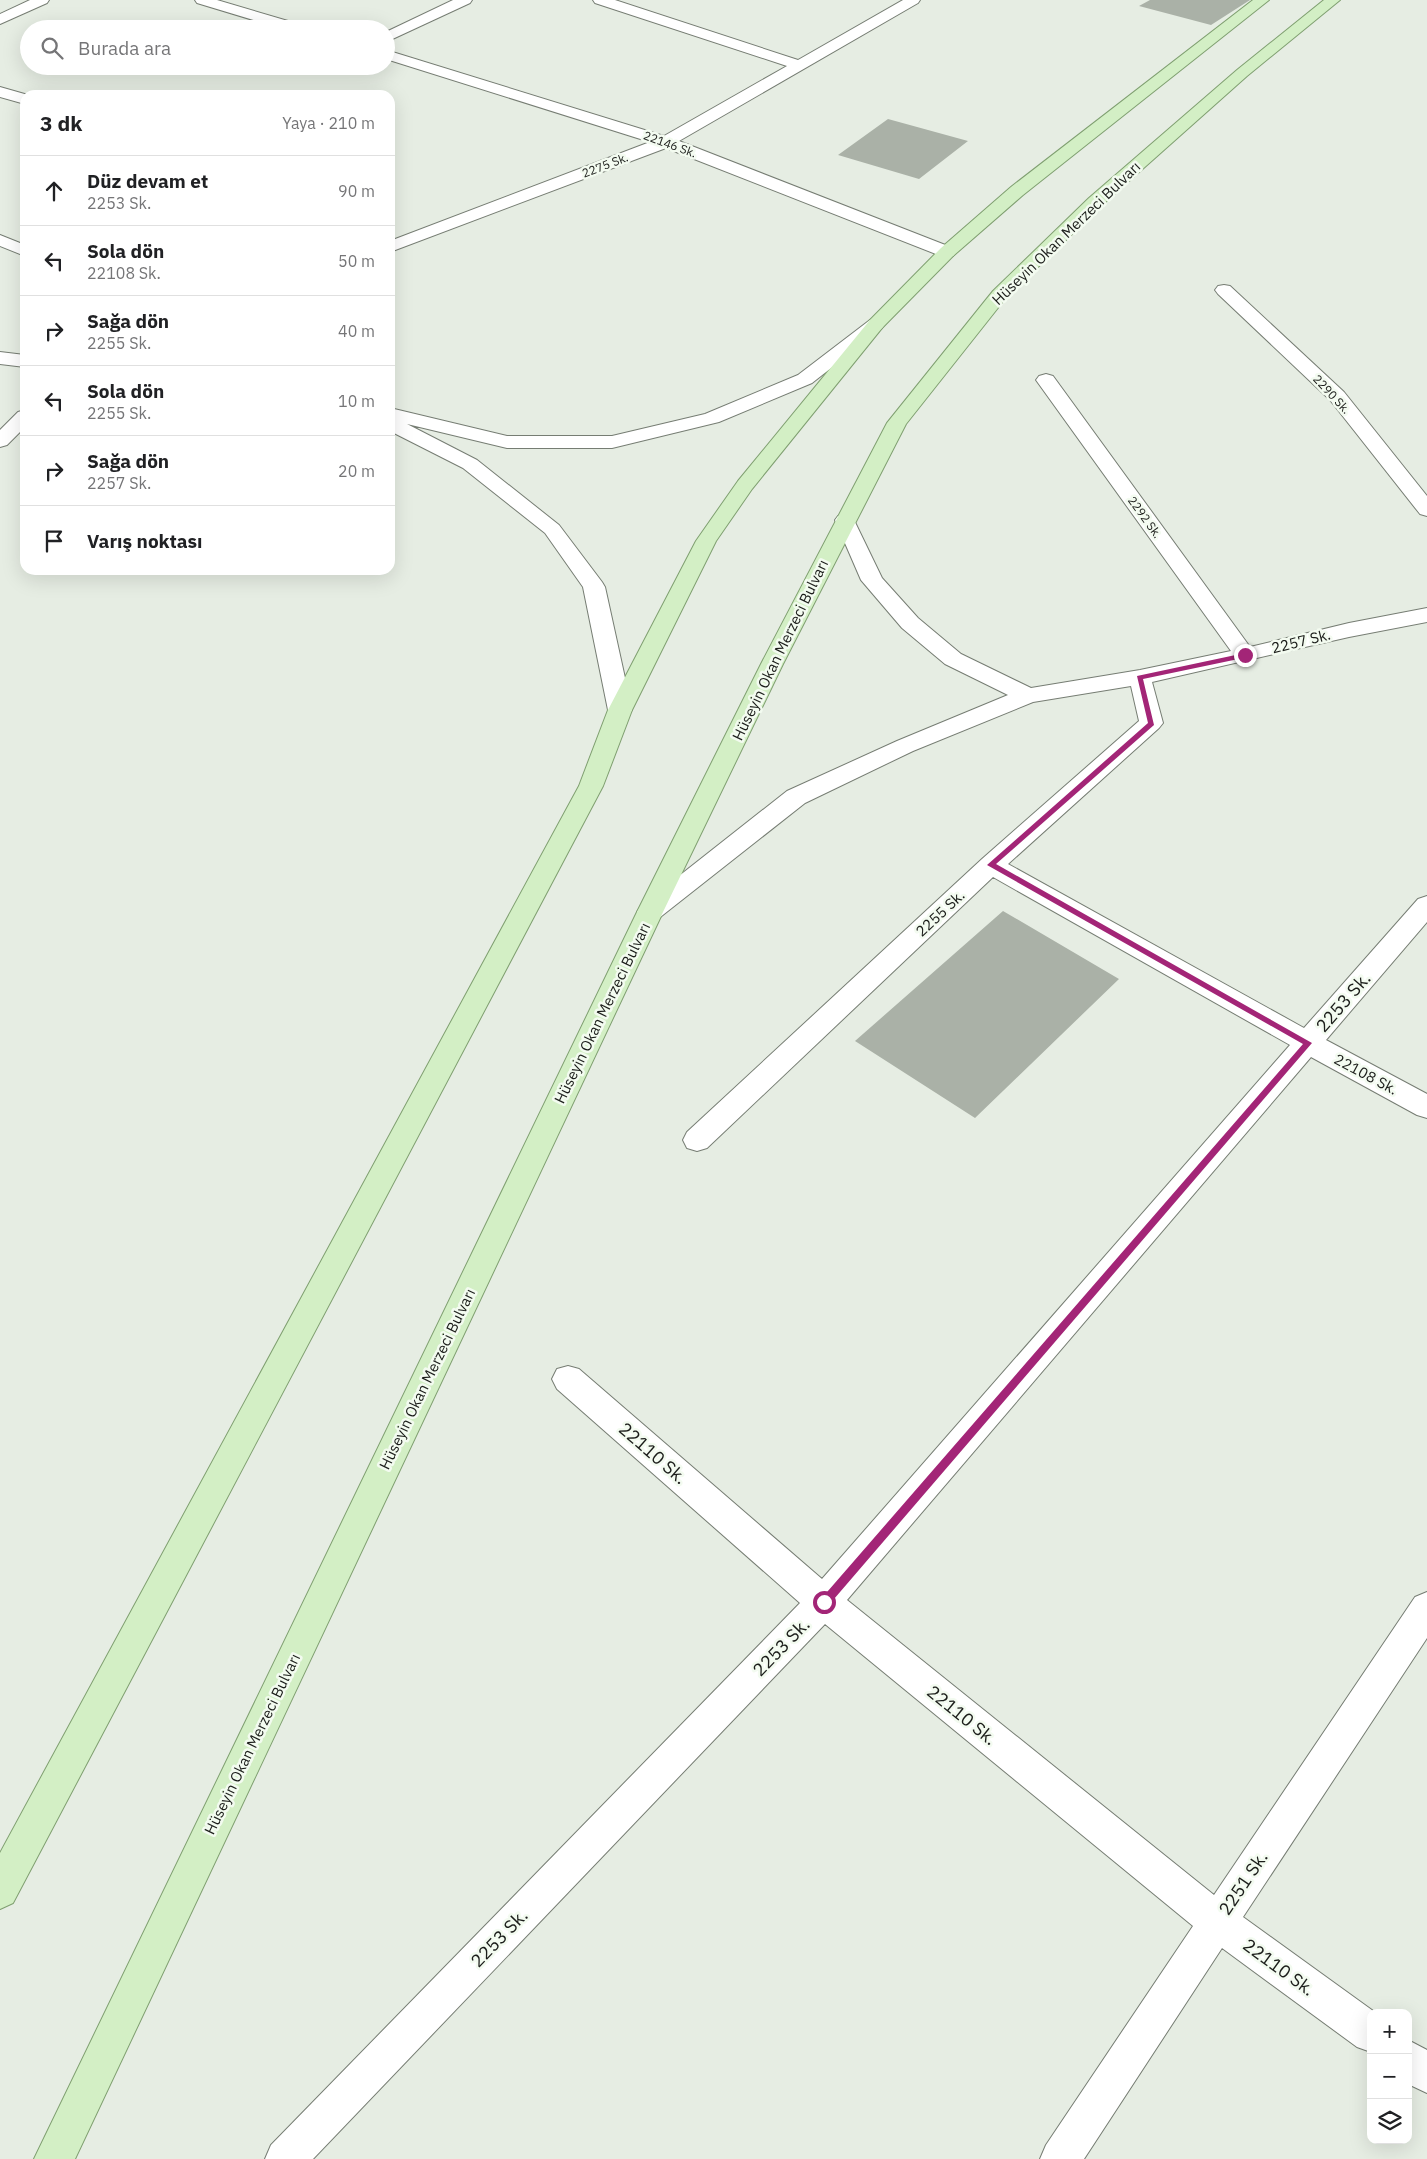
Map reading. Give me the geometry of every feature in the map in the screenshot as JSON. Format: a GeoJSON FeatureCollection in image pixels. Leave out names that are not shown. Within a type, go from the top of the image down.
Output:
{"type":"FeatureCollection","features":[{"type":"Feature","properties":{"kind":"main road"},"geometry":{"type":"LineString","coordinates":[[0,1890],[591,786],[620,710],[706,541],[745,485],[876,324],[947,252],[1017,192],[1262,0]]}},
{"type":"Feature","properties":{"kind":"main road","name":"Hüseyin Okan Merzeci Bulvarı"},"geometry":{"type":"LineString","coordinates":[[54,2159],[650,912],[845,520],[897,423],[999,295],[1095,202],[1242,73],[1334,0]]}},
{"type":"Feature","properties":{"kind":"street"},"geometry":{"type":"LineString","coordinates":[[2,17],[42,0]]}},
{"type":"Feature","properties":{"kind":"street"},"geometry":{"type":"LineString","coordinates":[[202,0],[270,20]]}},
{"type":"Feature","properties":{"kind":"street"},"geometry":{"type":"LineString","coordinates":[[395,34],[465,0]]}},
{"type":"Feature","properties":{"kind":"street"},"geometry":{"type":"LineString","coordinates":[[600,0],[800,65]]}},
{"type":"Feature","properties":{"kind":"street","name":"2275 Sk."},"geometry":{"type":"LineString","coordinates":[[395,245],[666,142],[913,0]]}},
{"type":"Feature","properties":{"kind":"street","name":"22146 Sk."},"geometry":{"type":"LineString","coordinates":[[395,57],[666,142],[947,252]]}},
{"type":"Feature","properties":{"kind":"street"},"geometry":{"type":"LineString","coordinates":[[0,92],[20,98]]}},
{"type":"Feature","properties":{"kind":"street"},"geometry":{"type":"LineString","coordinates":[[0,240],[20,249]]}},
{"type":"Feature","properties":{"kind":"street","name":"2290 Sk."},"geometry":{"type":"LineString","coordinates":[[1224,290],[1337,396],[1427,510]]}},
{"type":"Feature","properties":{"kind":"street"},"geometry":{"type":"LineString","coordinates":[[395,415],[507,442],[612,442],[712,418],[805,379],[876,324]]}},
{"type":"Feature","properties":{"kind":"street"},"geometry":{"type":"LineString","coordinates":[[0,358],[20,360]]}},
{"type":"Feature","properties":{"kind":"street","name":"2292 Sk."},"geometry":{"type":"LineString","coordinates":[[1046,380],[1245,655]]}},
{"type":"Feature","properties":{"kind":"street"},"geometry":{"type":"LineString","coordinates":[[0,441],[20,421]]}},
{"type":"Feature","properties":{"kind":"street"},"geometry":{"type":"LineString","coordinates":[[395,426],[470,464],[552,529],[594,587],[620,710]]}},
{"type":"Feature","properties":{"kind":"street"},"geometry":{"type":"LineString","coordinates":[[845,520],[872,580],[910,623],[953,659],[1028,696]]}},
{"type":"Feature","properties":{"kind":"street","name":"2257 Sk."},"geometry":{"type":"LineString","coordinates":[[650,912],[796,797],[905,746],[1028,696],[1140,677],[1245,655],[1349,630],[1427,615]]}},
{"type":"Feature","properties":{"kind":"street","name":"2255 Sk."},"geometry":{"type":"LineString","coordinates":[[697,1140],[991,865],[1152,723],[1140,677]]}},
{"type":"Feature","properties":{"kind":"street","name":"22108 Sk."},"geometry":{"type":"LineString","coordinates":[[991,865],[1308,1043],[1427,1107]]}},
{"type":"Feature","properties":{"kind":"street","name":"2253 Sk."},"geometry":{"type":"LineString","coordinates":[[285,2159],[824,1602],[1427,905]]}},
{"type":"Feature","properties":{"kind":"street","name":"22110 Sk."},"geometry":{"type":"LineString","coordinates":[[568,1379],[824,1602],[1218,1922],[1367,2030]]}},
{"type":"Feature","properties":{"kind":"street","name":"2251 Sk."},"geometry":{"type":"LineString","coordinates":[[1060,2159],[1427,1608]]}},
{"type":"Feature","properties":{"kind":"street"},"geometry":{"type":"LineString","coordinates":[[1412,2063],[1427,2074]]}},
{"type":"Feature","properties":{"kind":"building"},"geometry":{"type":"Polygon","coordinates":[[[1150,0],[1250,0],[1211,25],[1139,6],[1150,0]]]}},
{"type":"Feature","properties":{"kind":"building"},"geometry":{"type":"Polygon","coordinates":[[[888,119],[968,141],[919,179],[838,155],[888,119]]]}},
{"type":"Feature","properties":{"kind":"building"},"geometry":{"type":"Polygon","coordinates":[[[1003,911],[1119,979],[975,1118],[855,1041],[1003,911]]]}},
{"type":"Feature","properties":{"kind":"route"},"geometry":{"type":"LineString","coordinates":[[824,1602],[1308,1043],[991,865],[1152,723],[1140,677],[1245,655]]}}]}
